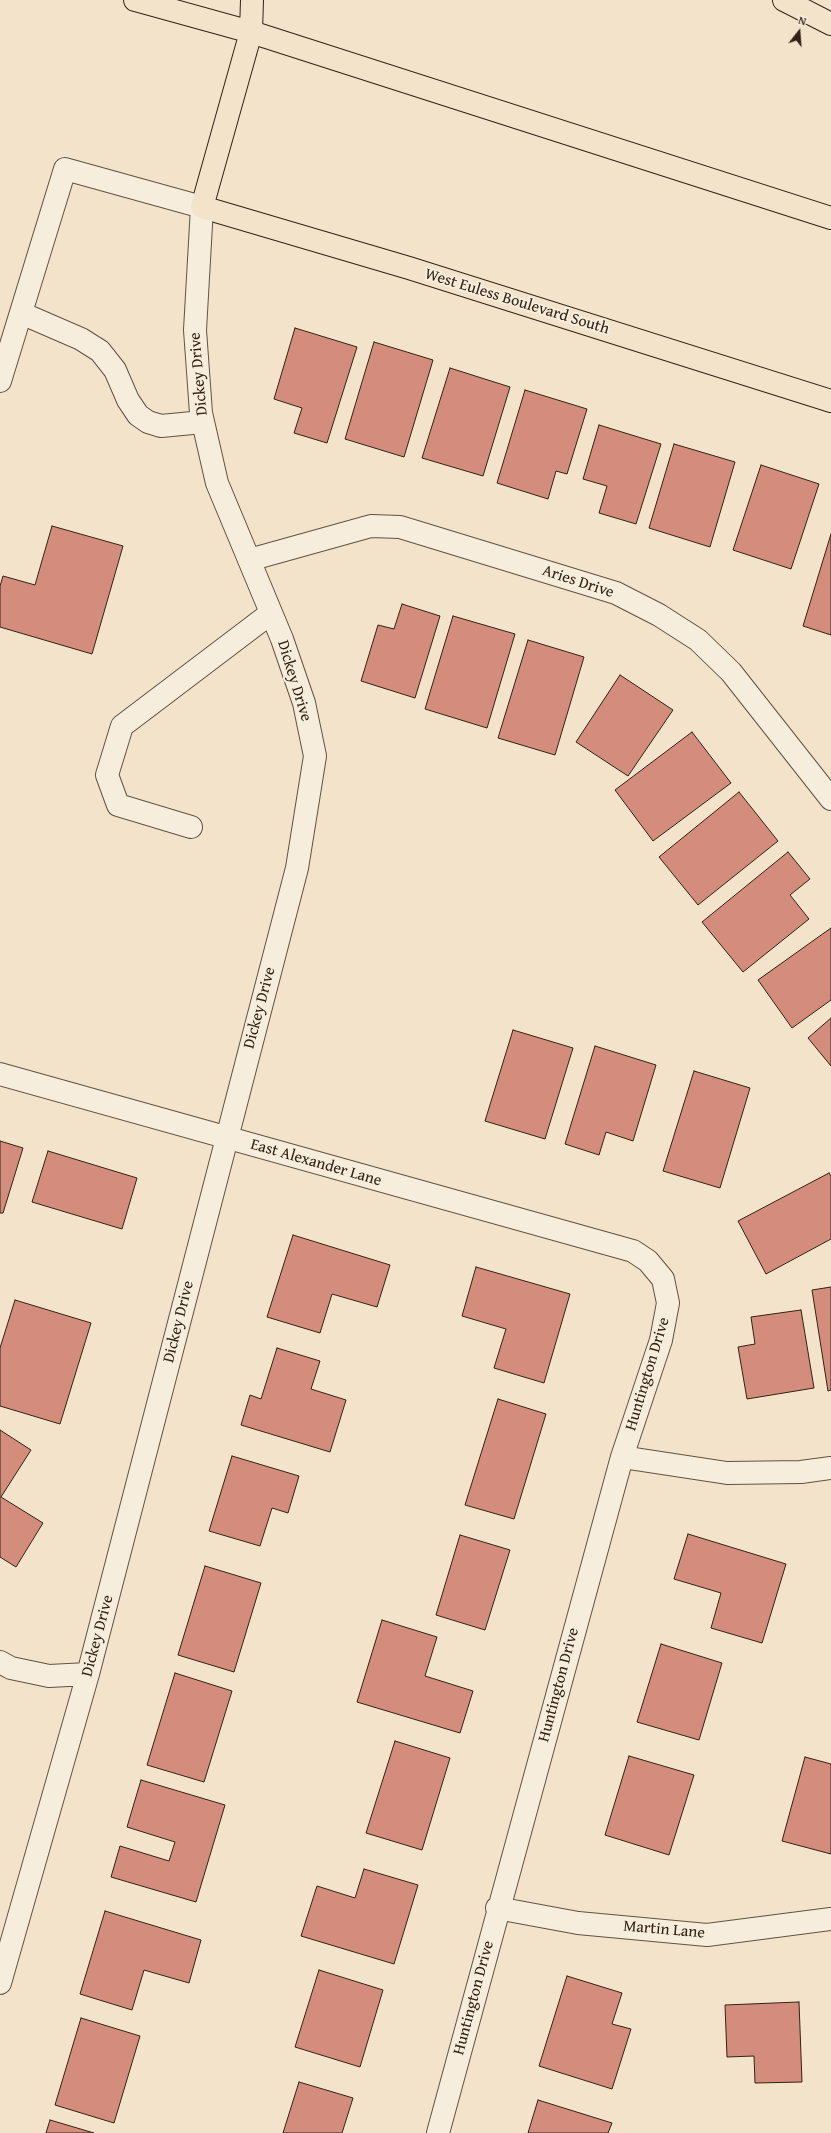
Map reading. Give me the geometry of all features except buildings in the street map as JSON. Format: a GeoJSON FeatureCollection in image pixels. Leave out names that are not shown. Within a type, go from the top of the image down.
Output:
{"type":"FeatureCollection","features":[{"type":"Feature","properties":{"kind":"main road"},"geometry":{"type":"LineString","coordinates":[[135,0],[251,32],[831,218]]}},
{"type":"Feature","properties":{"kind":"main road","name":"Dickey Drive"},"geometry":{"type":"LineString","coordinates":[[202,207],[251,32],[252,0]]}},
{"type":"Feature","properties":{"kind":"main road"},"geometry":{"type":"LineString","coordinates":[[784,0],[831,24]]}},
{"type":"Feature","properties":{"kind":"main road","name":"West Euless Boulevard South"},"geometry":{"type":"LineString","coordinates":[[202,207],[417,270],[831,401]]}},
{"type":"Feature","properties":{"kind":"street"},"geometry":{"type":"LineString","coordinates":[[0,381],[65,169],[202,207]]}},
{"type":"Feature","properties":{"kind":"street","name":"Dickey Drive"},"geometry":{"type":"LineString","coordinates":[[0,1983],[88,1674],[226,1137],[297,868],[314,756],[304,703],[271,613],[217,483],[203,422],[195,330],[202,207]]}},
{"type":"Feature","properties":{"kind":"street"},"geometry":{"type":"LineString","coordinates":[[21,313],[81,339],[100,351],[115,370],[128,400],[138,414],[148,422],[161,426],[203,422]]}},
{"type":"Feature","properties":{"kind":"street","name":"Aries Drive"},"geometry":{"type":"LineString","coordinates":[[249,560],[371,526],[400,528],[616,593],[659,615],[698,640],[725,666],[831,799]]}},
{"type":"Feature","properties":{"kind":"street"},"geometry":{"type":"LineString","coordinates":[[191,827],[118,805],[107,774],[122,726],[271,613]]}},
{"type":"Feature","properties":{"kind":"street","name":"East Alexander Lane"},"geometry":{"type":"LineString","coordinates":[[0,1074],[633,1251]]}},
{"type":"Feature","properties":{"kind":"street","name":"Huntington Drive"},"geometry":{"type":"LineString","coordinates":[[438,2133],[622,1457],[661,1340],[668,1303],[663,1279],[648,1262],[633,1251]]}},
{"type":"Feature","properties":{"kind":"street"},"geometry":{"type":"LineString","coordinates":[[622,1457],[727,1473],[801,1472],[831,1468]]}},
{"type":"Feature","properties":{"kind":"street"},"geometry":{"type":"LineString","coordinates":[[0,1662],[11,1668],[49,1676],[88,1674]]}},
{"type":"Feature","properties":{"kind":"street","name":"Martin Lane"},"geometry":{"type":"LineString","coordinates":[[498,1908],[578,1923],[707,1935],[831,1919]]}}]}
